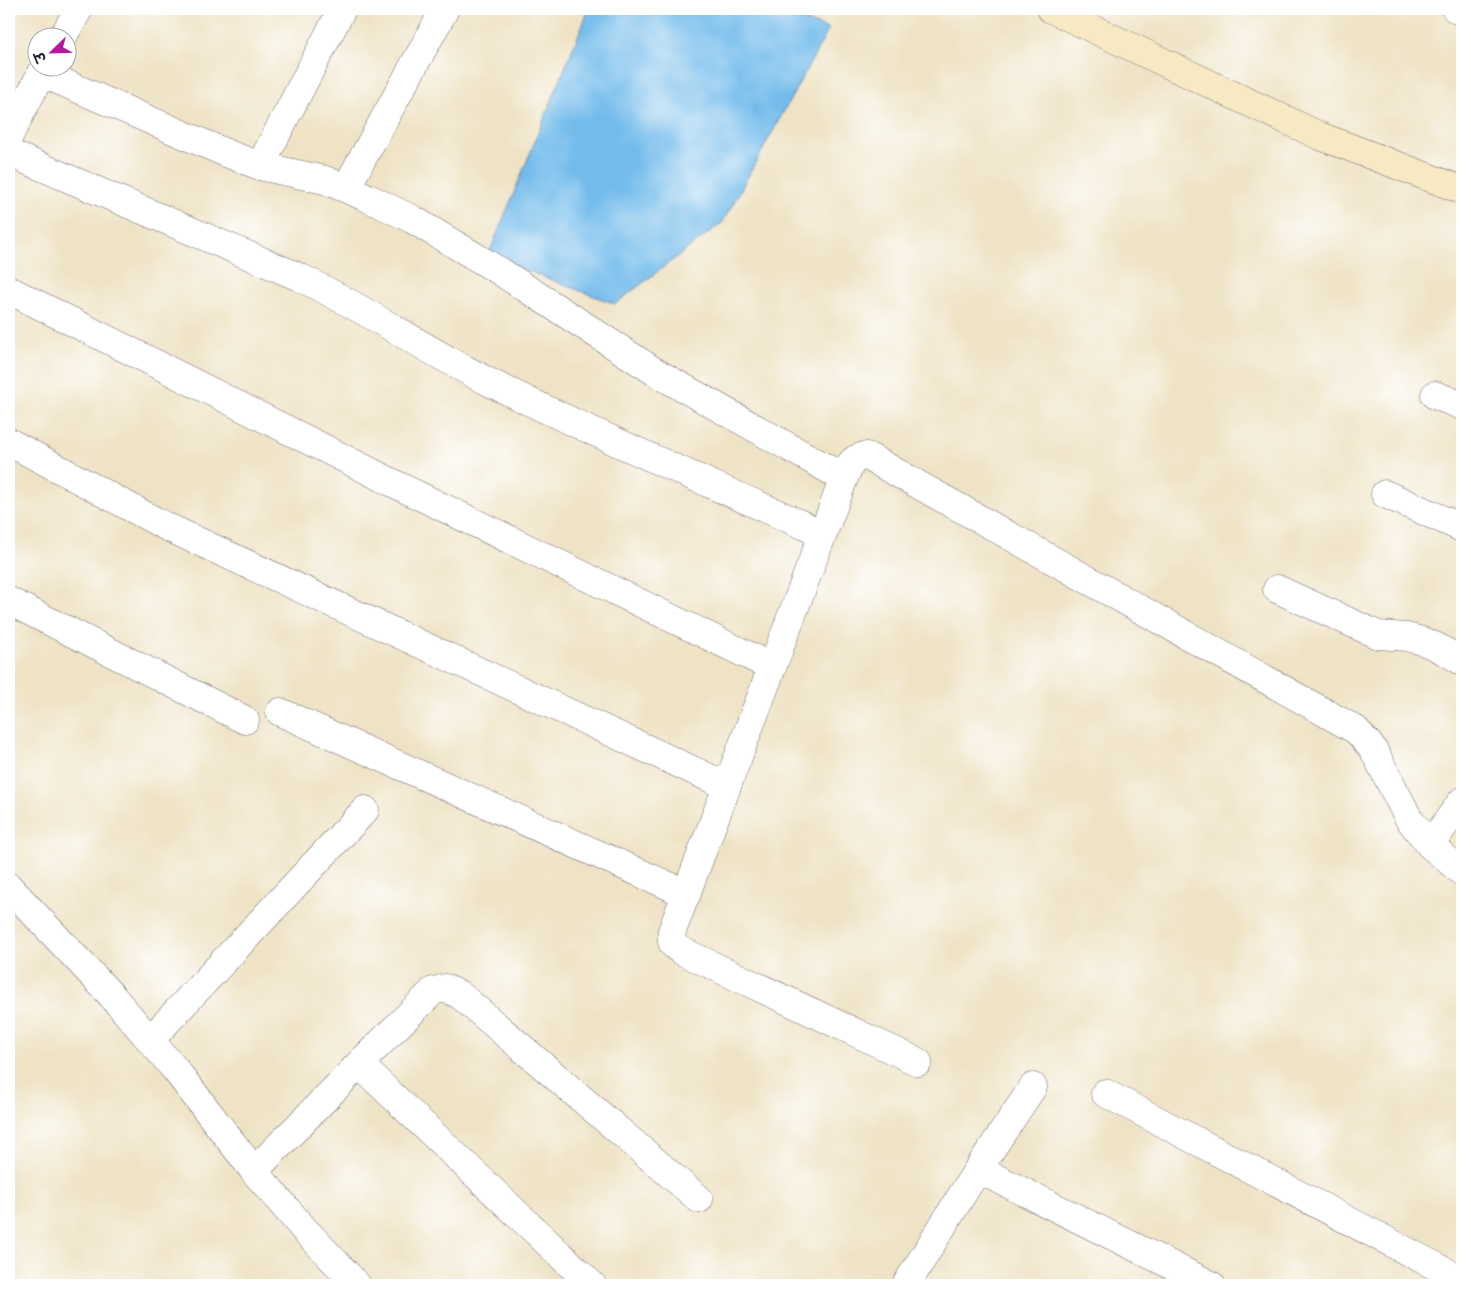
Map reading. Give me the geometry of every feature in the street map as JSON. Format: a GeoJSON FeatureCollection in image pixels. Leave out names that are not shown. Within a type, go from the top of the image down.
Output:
{"type":"FeatureCollection","features":[{"type":"Feature","properties":{"kind":"street"},"geometry":{"type":"LineString","coordinates":[[68,28],[79,9]]}},
{"type":"Feature","properties":{"kind":"street"},"geometry":{"type":"LineString","coordinates":[[260,166],[342,9]]}},
{"type":"Feature","properties":{"kind":"street"},"geometry":{"type":"LineString","coordinates":[[346,188],[445,9]]}},
{"type":"Feature","properties":{"kind":"street"},"geometry":{"type":"LineString","coordinates":[[1051,9],[1320,136],[1462,190]]}},
{"type":"Feature","properties":{"kind":"street"},"geometry":{"type":"LineString","coordinates":[[1456,9],[1462,12]]}},
{"type":"Feature","properties":{"kind":"street"},"geometry":{"type":"LineString","coordinates":[[39,78],[9,139],[328,290],[428,350],[491,383],[823,534]]}},
{"type":"Feature","properties":{"kind":"street"},"geometry":{"type":"LineString","coordinates":[[61,78],[226,153],[260,166],[325,180],[346,188],[412,220],[463,249],[657,373],[844,478]]}},
{"type":"Feature","properties":{"kind":"street"},"geometry":{"type":"LineString","coordinates":[[9,290],[392,483],[772,667]]}},
{"type":"Feature","properties":{"kind":"street"},"geometry":{"type":"LineString","coordinates":[[1435,395],[1462,406]]}},
{"type":"Feature","properties":{"kind":"street"},"geometry":{"type":"LineString","coordinates":[[9,442],[163,525],[727,786]]}},
{"type":"Feature","properties":{"kind":"street"},"geometry":{"type":"LineString","coordinates":[[918,1062],[674,947],[671,940],[672,931],[844,478],[853,459],[859,456],[867,456],[1356,730],[1373,748],[1409,819],[1430,846],[1462,872]]}},
{"type":"Feature","properties":{"kind":"street"},"geometry":{"type":"LineString","coordinates":[[1385,494],[1462,528]]}},
{"type":"Feature","properties":{"kind":"street"},"geometry":{"type":"LineString","coordinates":[[1277,589],[1378,635],[1407,637],[1422,641],[1462,661]]}},
{"type":"Feature","properties":{"kind":"street"},"geometry":{"type":"LineString","coordinates":[[9,601],[246,720]]}},
{"type":"Feature","properties":{"kind":"street"},"geometry":{"type":"LineString","coordinates":[[280,712],[687,894]]}},
{"type":"Feature","properties":{"kind":"street"},"geometry":{"type":"LineString","coordinates":[[1430,846],[1462,801]]}},
{"type":"Feature","properties":{"kind":"street"},"geometry":{"type":"LineString","coordinates":[[150,1040],[365,810]]}},
{"type":"Feature","properties":{"kind":"street"},"geometry":{"type":"LineString","coordinates":[[9,887],[112,996],[150,1040],[254,1171],[303,1228],[357,1285]]}},
{"type":"Feature","properties":{"kind":"street"},"geometry":{"type":"LineString","coordinates":[[254,1171],[433,991],[445,988],[460,994],[699,1199]]}},
{"type":"Feature","properties":{"kind":"street"},"geometry":{"type":"LineString","coordinates":[[359,1064],[592,1285]]}},
{"type":"Feature","properties":{"kind":"street"},"geometry":{"type":"LineString","coordinates":[[906,1285],[978,1169],[1033,1087]]}},
{"type":"Feature","properties":{"kind":"street"},"geometry":{"type":"LineString","coordinates":[[1105,1093],[1462,1280]]}},
{"type":"Feature","properties":{"kind":"street"},"geometry":{"type":"LineString","coordinates":[[978,1169],[1211,1285]]}},
{"type":"Feature","properties":{"kind":"water"},"geometry":{"type":"Polygon","coordinates":[[[589,9],[772,9],[829,29],[723,222],[615,304],[488,256],[589,9]]]}}]}
